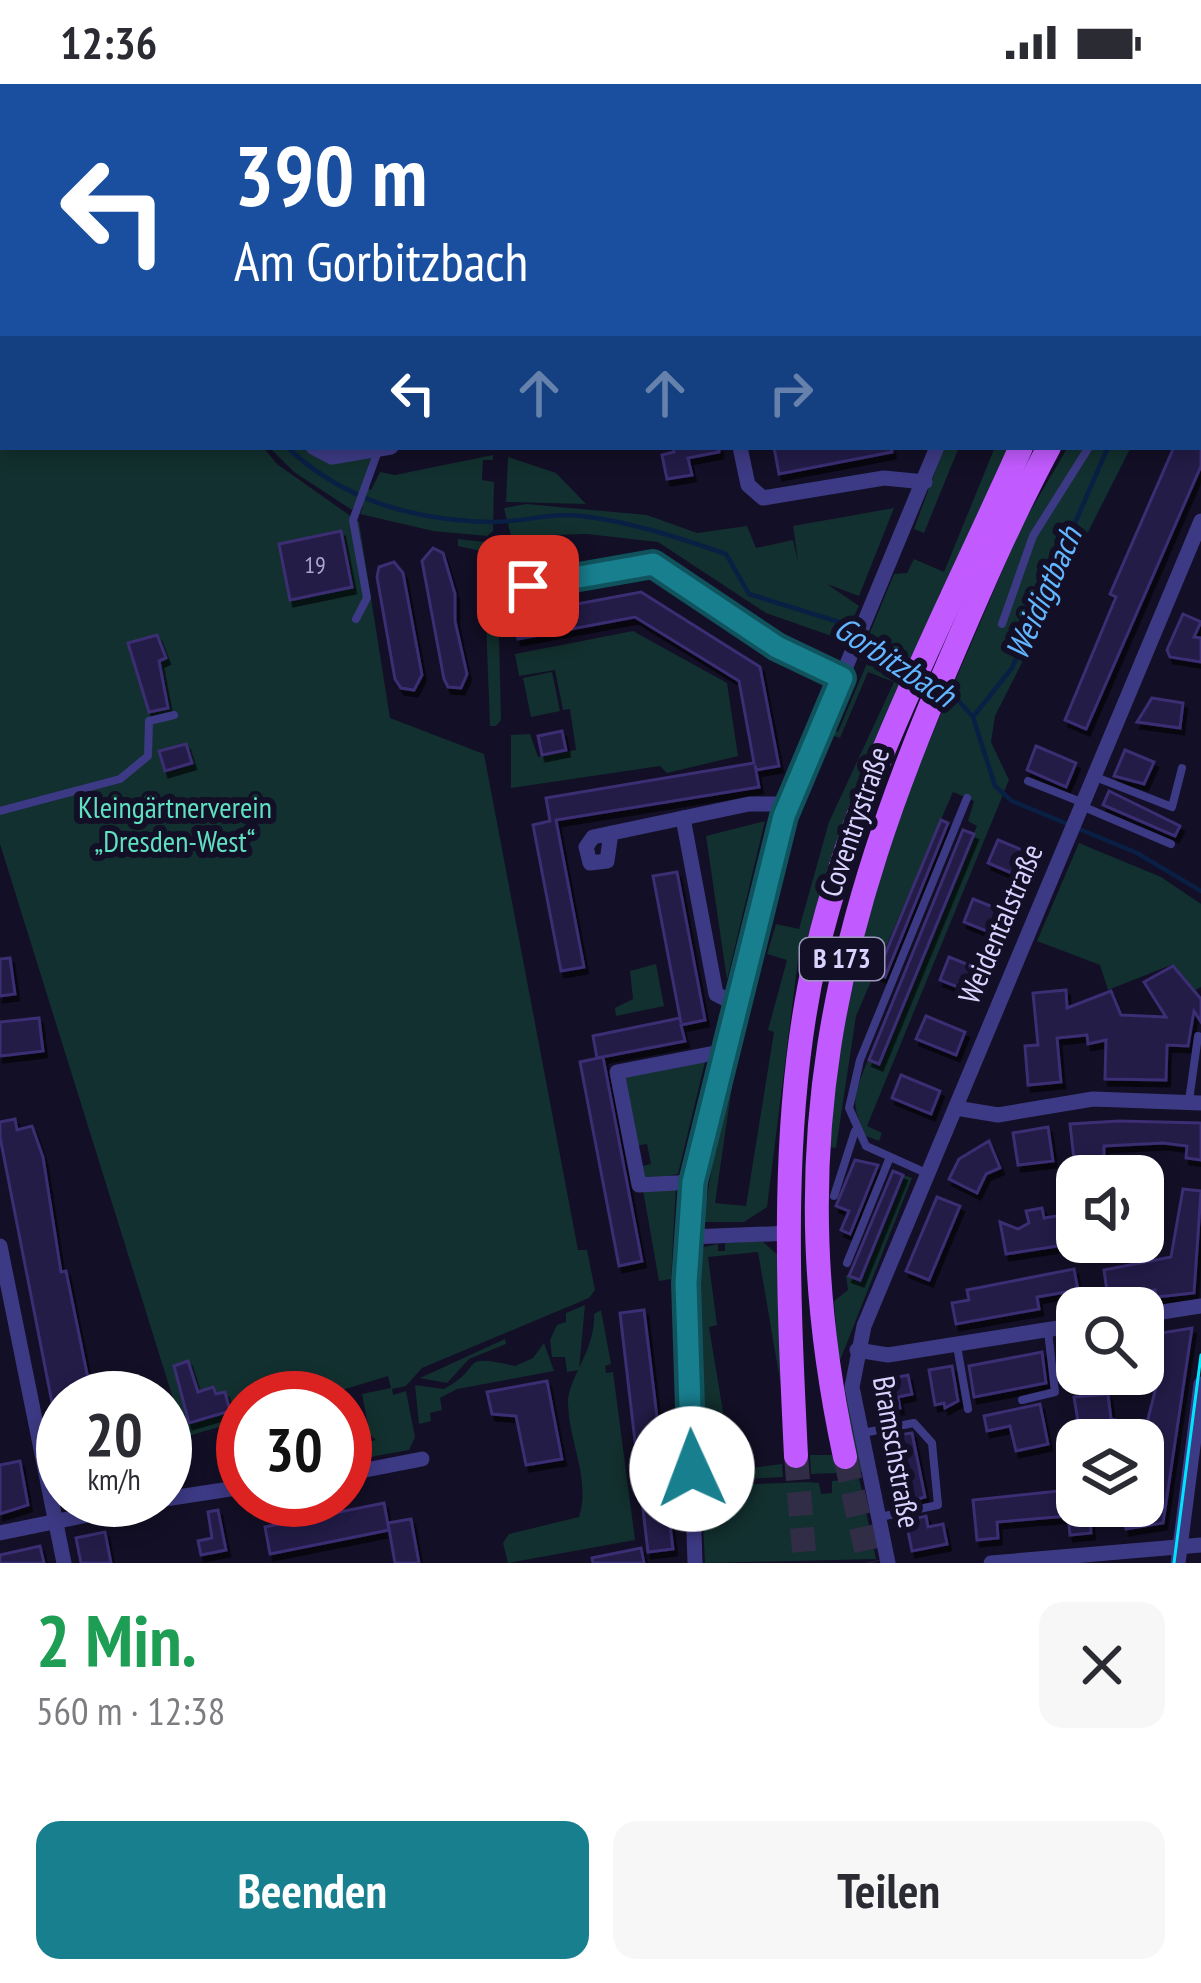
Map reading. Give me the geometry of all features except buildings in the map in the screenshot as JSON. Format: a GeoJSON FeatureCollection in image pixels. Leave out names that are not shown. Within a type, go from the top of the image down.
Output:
{"type":"FeatureCollection","features":[{"type":"Feature","properties":{"kind":"main road","name":"Coventrystraße"},"geometry":{"type":"LineString","coordinates":[[796,1456],[805,1233],[843,956],[923,694],[1020,450]]}},
{"type":"Feature","properties":{"kind":"main road","name":"Coventrystraße"},"geometry":{"type":"LineString","coordinates":[[936,665],[1047,450]]}},
{"type":"Feature","properties":{"kind":"main road","name":"Coventrystraße"},"geometry":{"type":"LineString","coordinates":[[805,1233],[845,1457]]}},
{"type":"Feature","properties":{"kind":"street"},"geometry":{"type":"LineString","coordinates":[[319,450],[332,457],[372,450]]}},
{"type":"Feature","properties":{"kind":"street"},"geometry":{"type":"LineString","coordinates":[[741,450],[748,485],[763,498],[884,478],[925,482]]}},
{"type":"Feature","properties":{"kind":"street"},"geometry":{"type":"LineString","coordinates":[[695,1563],[689,1237],[693,1182],[789,804],[936,450]]}},
{"type":"Feature","properties":{"kind":"street","name":"Weidentalstraße"},"geometry":{"type":"LineString","coordinates":[[857,1350],[926,1173],[1201,521]]}},
{"type":"Feature","properties":{"kind":"street"},"geometry":{"type":"LineString","coordinates":[[528,586],[524,563],[537,554],[552,562],[557,581]]}},
{"type":"Feature","properties":{"kind":"street"},"geometry":{"type":"LineString","coordinates":[[501,592],[643,565],[662,567],[777,647],[842,678]]}},
{"type":"Feature","properties":{"kind":"street"},"geometry":{"type":"LineString","coordinates":[[611,833],[749,804],[789,804]]}},
{"type":"Feature","properties":{"kind":"street"},"geometry":{"type":"LineString","coordinates":[[683,818],[716,994],[737,1005]]}},
{"type":"Feature","properties":{"kind":"street"},"geometry":{"type":"LineString","coordinates":[[693,1182],[639,1185],[616,1072],[725,1051]]}},
{"type":"Feature","properties":{"kind":"street"},"geometry":{"type":"LineString","coordinates":[[956,1108],[998,1115],[1093,1099],[1195,1102]]}},
{"type":"Feature","properties":{"kind":"street"},"geometry":{"type":"LineString","coordinates":[[689,1237],[805,1233]]}},
{"type":"Feature","properties":{"kind":"street"},"geometry":{"type":"LineString","coordinates":[[0,1246],[36,1423]]}},
{"type":"Feature","properties":{"kind":"street"},"geometry":{"type":"LineString","coordinates":[[1164,1312],[1201,1306]]}},
{"type":"Feature","properties":{"kind":"street"},"geometry":{"type":"LineString","coordinates":[[857,1350],[888,1355],[1056,1329]]}},
{"type":"Feature","properties":{"kind":"street","name":"Bramschstraße"},"geometry":{"type":"LineString","coordinates":[[857,1350],[852,1387],[888,1563]]}},
{"type":"Feature","properties":{"kind":"street"},"geometry":{"type":"LineString","coordinates":[[1179,1555],[1201,1384]]}},
{"type":"Feature","properties":{"kind":"street"},"geometry":{"type":"LineString","coordinates":[[372,1469],[422,1460]]}},
{"type":"Feature","properties":{"kind":"street"},"geometry":{"type":"LineString","coordinates":[[0,1533],[36,1526]]}},
{"type":"Feature","properties":{"kind":"street"},"geometry":{"type":"LineString","coordinates":[[57,1527],[64,1563]]}},
{"type":"Feature","properties":{"kind":"street"},"geometry":{"type":"LineString","coordinates":[[991,1563],[1179,1555],[1201,1545]]}},
{"type":"Feature","properties":{"kind":"lane"},"geometry":{"type":"LineString","coordinates":[[356,619],[367,598],[353,520],[383,450]]}},
{"type":"Feature","properties":{"kind":"lane"},"geometry":{"type":"LineString","coordinates":[[1002,623],[1033,536],[1087,450]]}},
{"type":"Feature","properties":{"kind":"lane"},"geometry":{"type":"LineString","coordinates":[[0,811],[119,779],[148,756],[149,721],[174,715]]}},
{"type":"Feature","properties":{"kind":"lane"},"geometry":{"type":"LineString","coordinates":[[1091,776],[1172,807],[1182,769]]}},
{"type":"Feature","properties":{"kind":"lane"},"geometry":{"type":"LineString","coordinates":[[1028,781],[1171,844]]}},
{"type":"Feature","properties":{"kind":"lane"},"geometry":{"type":"LineString","coordinates":[[926,1173],[866,1146],[849,1108],[860,1060],[968,798]]}},
{"type":"Feature","properties":{"kind":"lane"},"geometry":{"type":"LineString","coordinates":[[1195,1102],[1198,1036]]}},
{"type":"Feature","properties":{"kind":"lane"},"geometry":{"type":"LineString","coordinates":[[834,1196],[855,1130]]}},
{"type":"Feature","properties":{"kind":"lane"},"geometry":{"type":"LineString","coordinates":[[847,1262],[890,1157]]}},
{"type":"Feature","properties":{"kind":"lane"},"geometry":{"type":"LineString","coordinates":[[1022,1400],[1055,1392],[1048,1330]]}},
{"type":"Feature","properties":{"kind":"lane"},"geometry":{"type":"LineString","coordinates":[[957,1345],[968,1409]]}},
{"type":"Feature","properties":{"kind":"lane"},"geometry":{"type":"LineString","coordinates":[[862,1434],[914,1423],[932,1443],[938,1504],[879,1517]]}},
{"type":"Feature","properties":{"kind":"green space","name":"Kleingärtnerverein „Dresden-West“"},"geometry":{"type":"Polygon","coordinates":[[[0,450],[265,450],[277,464],[359,522],[390,718],[484,754],[578,1250],[587,1250],[595,1290],[589,1298],[422,1368],[406,1386],[392,1389],[393,1395],[406,1391],[415,1437],[409,1450],[372,1457],[372,1441],[376,1440],[372,1437],[372,1392],[391,1388],[388,1376],[372,1381],[372,1371],[216,1371],[216,1428],[192,1435],[192,1371],[164,1371],[0,844],[0,450]]]}},
{"type":"Feature","properties":{"kind":"green space"},"geometry":{"type":"Polygon","coordinates":[[[272,450],[375,454],[364,486],[371,490],[380,472],[395,475],[493,455],[493,460],[483,460],[482,480],[494,482],[493,531],[487,536],[433,531],[360,514],[363,507],[355,504],[352,510],[294,472],[272,450]]]}},
{"type":"Feature","properties":{"kind":"green space"},"geometry":{"type":"Polygon","coordinates":[[[943,450],[958,450],[924,533],[914,529],[943,450]]]}},
{"type":"Feature","properties":{"kind":"green space"},"geometry":{"type":"Polygon","coordinates":[[[994,450],[1009,450],[948,590],[940,592],[934,620],[798,960],[767,1207],[744,1222],[703,1222],[725,1086],[732,1086],[715,1203],[746,1206],[774,1032],[768,1030],[787,960],[767,954],[776,924],[799,929],[829,822],[894,682],[868,672],[840,738],[834,736],[805,801],[799,798],[829,728],[838,732],[867,663],[859,659],[894,574],[907,573],[914,559],[944,572],[994,450]]]}},
{"type":"Feature","properties":{"kind":"green space"},"geometry":{"type":"Polygon","coordinates":[[[1066,450],[1129,450],[995,716],[991,742],[1009,780],[867,1126],[882,1133],[879,1141],[866,1136],[855,1106],[857,1090],[868,1060],[879,1064],[977,826],[968,821],[974,801],[953,792],[856,1016],[836,1148],[830,1147],[840,1025],[889,835],[1022,525],[1066,450]]]}},
{"type":"Feature","properties":{"kind":"green space"},"geometry":{"type":"Polygon","coordinates":[[[508,457],[556,473],[586,504],[506,502],[508,457]]]}},
{"type":"Feature","properties":{"kind":"green space"},"geometry":{"type":"Polygon","coordinates":[[[526,504],[647,515],[697,533],[747,526],[756,548],[793,540],[798,561],[793,526],[894,508],[859,596],[827,584],[859,606],[843,640],[766,613],[658,542],[587,534],[511,536],[504,508],[526,504]]]}},
{"type":"Feature","properties":{"kind":"green space"},"geometry":{"type":"Polygon","coordinates":[[[458,539],[492,543],[497,588],[485,588],[485,552],[458,546],[458,539]]]}},
{"type":"Feature","properties":{"kind":"green space"},"geometry":{"type":"Polygon","coordinates":[[[485,596],[498,597],[501,720],[496,726],[490,726],[485,596]]]}},
{"type":"Feature","properties":{"kind":"green space"},"geometry":{"type":"Polygon","coordinates":[[[633,631],[727,683],[738,756],[667,773],[660,766],[511,788],[511,735],[530,734],[538,757],[576,750],[570,709],[563,710],[555,670],[519,676],[515,654],[633,631]]]}},
{"type":"Feature","properties":{"kind":"green space"},"geometry":{"type":"Polygon","coordinates":[[[552,672],[560,711],[531,717],[523,678],[552,672]]]}},
{"type":"Feature","properties":{"kind":"green space"},"geometry":{"type":"Polygon","coordinates":[[[791,817],[798,818],[769,929],[763,927],[791,817]]]}},
{"type":"Feature","properties":{"kind":"green space"},"geometry":{"type":"Polygon","coordinates":[[[765,821],[727,980],[706,836],[765,821]]]}},
{"type":"Feature","properties":{"kind":"green space"},"geometry":{"type":"Polygon","coordinates":[[[1079,843],[1161,877],[1201,904],[1201,987],[1194,991],[1171,965],[1108,990],[1100,965],[1037,941],[1079,843]]]}},
{"type":"Feature","properties":{"kind":"green space"},"geometry":{"type":"Polygon","coordinates":[[[758,947],[765,949],[734,1074],[727,1073],[758,947]]]}},
{"type":"Feature","properties":{"kind":"green space"},"geometry":{"type":"Polygon","coordinates":[[[656,964],[664,1006],[616,1016],[615,1008],[633,999],[630,971],[656,964]]]}},
{"type":"Feature","properties":{"kind":"green space"},"geometry":{"type":"Polygon","coordinates":[[[706,1058],[678,1174],[641,1181],[639,1167],[651,1164],[647,1144],[634,1146],[620,1074],[706,1058]]]}},
{"type":"Feature","properties":{"kind":"green space"},"geometry":{"type":"Polygon","coordinates":[[[903,1175],[912,1178],[839,1363],[834,1301],[848,1290],[846,1275],[860,1280],[903,1175]]]}},
{"type":"Feature","properties":{"kind":"green space"},"geometry":{"type":"Polygon","coordinates":[[[676,1186],[671,1279],[659,1281],[643,1190],[676,1186]]]}},
{"type":"Feature","properties":{"kind":"green space"},"geometry":{"type":"Polygon","coordinates":[[[762,1241],[780,1257],[783,1398],[758,1252],[708,1257],[717,1325],[709,1327],[730,1454],[701,1458],[697,1258],[704,1247],[718,1244],[718,1251],[725,1251],[725,1243],[762,1241]]]}},
{"type":"Feature","properties":{"kind":"green space"},"geometry":{"type":"Polygon","coordinates":[[[585,1305],[579,1370],[567,1372],[565,1357],[552,1357],[550,1340],[557,1325],[566,1322],[566,1313],[585,1305]]]}},
{"type":"Feature","properties":{"kind":"green space"},"geometry":{"type":"Polygon","coordinates":[[[601,1310],[611,1364],[605,1366],[606,1373],[613,1372],[635,1540],[508,1563],[503,1543],[509,1534],[579,1517],[581,1475],[569,1394],[591,1340],[594,1314],[601,1310]]]}},
{"type":"Feature","properties":{"kind":"green space"},"geometry":{"type":"Polygon","coordinates":[[[505,1339],[506,1344],[469,1359],[447,1383],[420,1378],[505,1339]]]}},
{"type":"Feature","properties":{"kind":"green space"},"geometry":{"type":"Polygon","coordinates":[[[544,1343],[554,1371],[457,1389],[440,1398],[442,1410],[430,1413],[431,1421],[419,1424],[415,1385],[444,1389],[478,1362],[515,1366],[533,1358],[544,1343]]]}},
{"type":"Feature","properties":{"kind":"green space"},"geometry":{"type":"Polygon","coordinates":[[[847,1392],[862,1472],[811,1474],[810,1455],[832,1455],[837,1471],[847,1465],[847,1392]]]}},
{"type":"Feature","properties":{"kind":"green space"},"geometry":{"type":"Polygon","coordinates":[[[782,1464],[783,1477],[701,1481],[701,1474],[782,1464]]]}},
{"type":"Feature","properties":{"kind":"green space"},"geometry":{"type":"Polygon","coordinates":[[[859,1478],[876,1559],[705,1563],[701,1486],[808,1482],[819,1483],[821,1494],[832,1493],[832,1481],[859,1478]]]}},
{"type":"Feature","properties":{"kind":"waterway","name":"Gorbitzbach"},"geometry":{"type":"LineString","coordinates":[[290,450],[356,494],[407,512],[490,522],[582,516],[691,542],[726,554],[749,594],[855,627]]}},
{"type":"Feature","properties":{"kind":"waterway","name":"Gorbitzbach"},"geometry":{"type":"LineString","coordinates":[[1107,450],[1012,668],[973,717],[995,786],[1012,801],[1137,853],[1201,891]]}},
{"type":"Feature","properties":{"kind":"waterway","name":"Gorbitzbach"},"geometry":{"type":"LineString","coordinates":[[865,633],[908,666]]}},
{"type":"Feature","properties":{"kind":"waterway","name":"Gorbitzbach"},"geometry":{"type":"LineString","coordinates":[[949,690],[973,717]]}},
{"type":"Feature","properties":{"kind":"tunnel"},"geometry":{"type":"LineString","coordinates":[[796,1456],[805,1563]]}},
{"type":"Feature","properties":{"kind":"tunnel"},"geometry":{"type":"LineString","coordinates":[[845,1457],[869,1563]]}},
{"type":"Feature","properties":{"kind":"tram line"},"geometry":{"type":"LineString","coordinates":[[1174,1563],[1201,1355]]}},
{"type":"Feature","properties":{"kind":"route"},"geometry":{"type":"LineString","coordinates":[[528,586],[653,564],[777,647],[842,678],[784,816],[693,1182],[686,1283],[692,1469]]}},
{"type":"Feature","properties":{"kind":"water label","name":"Weidigtbach"},"geometry":{"type":"Point","coordinates":[1043,593]}}]}
